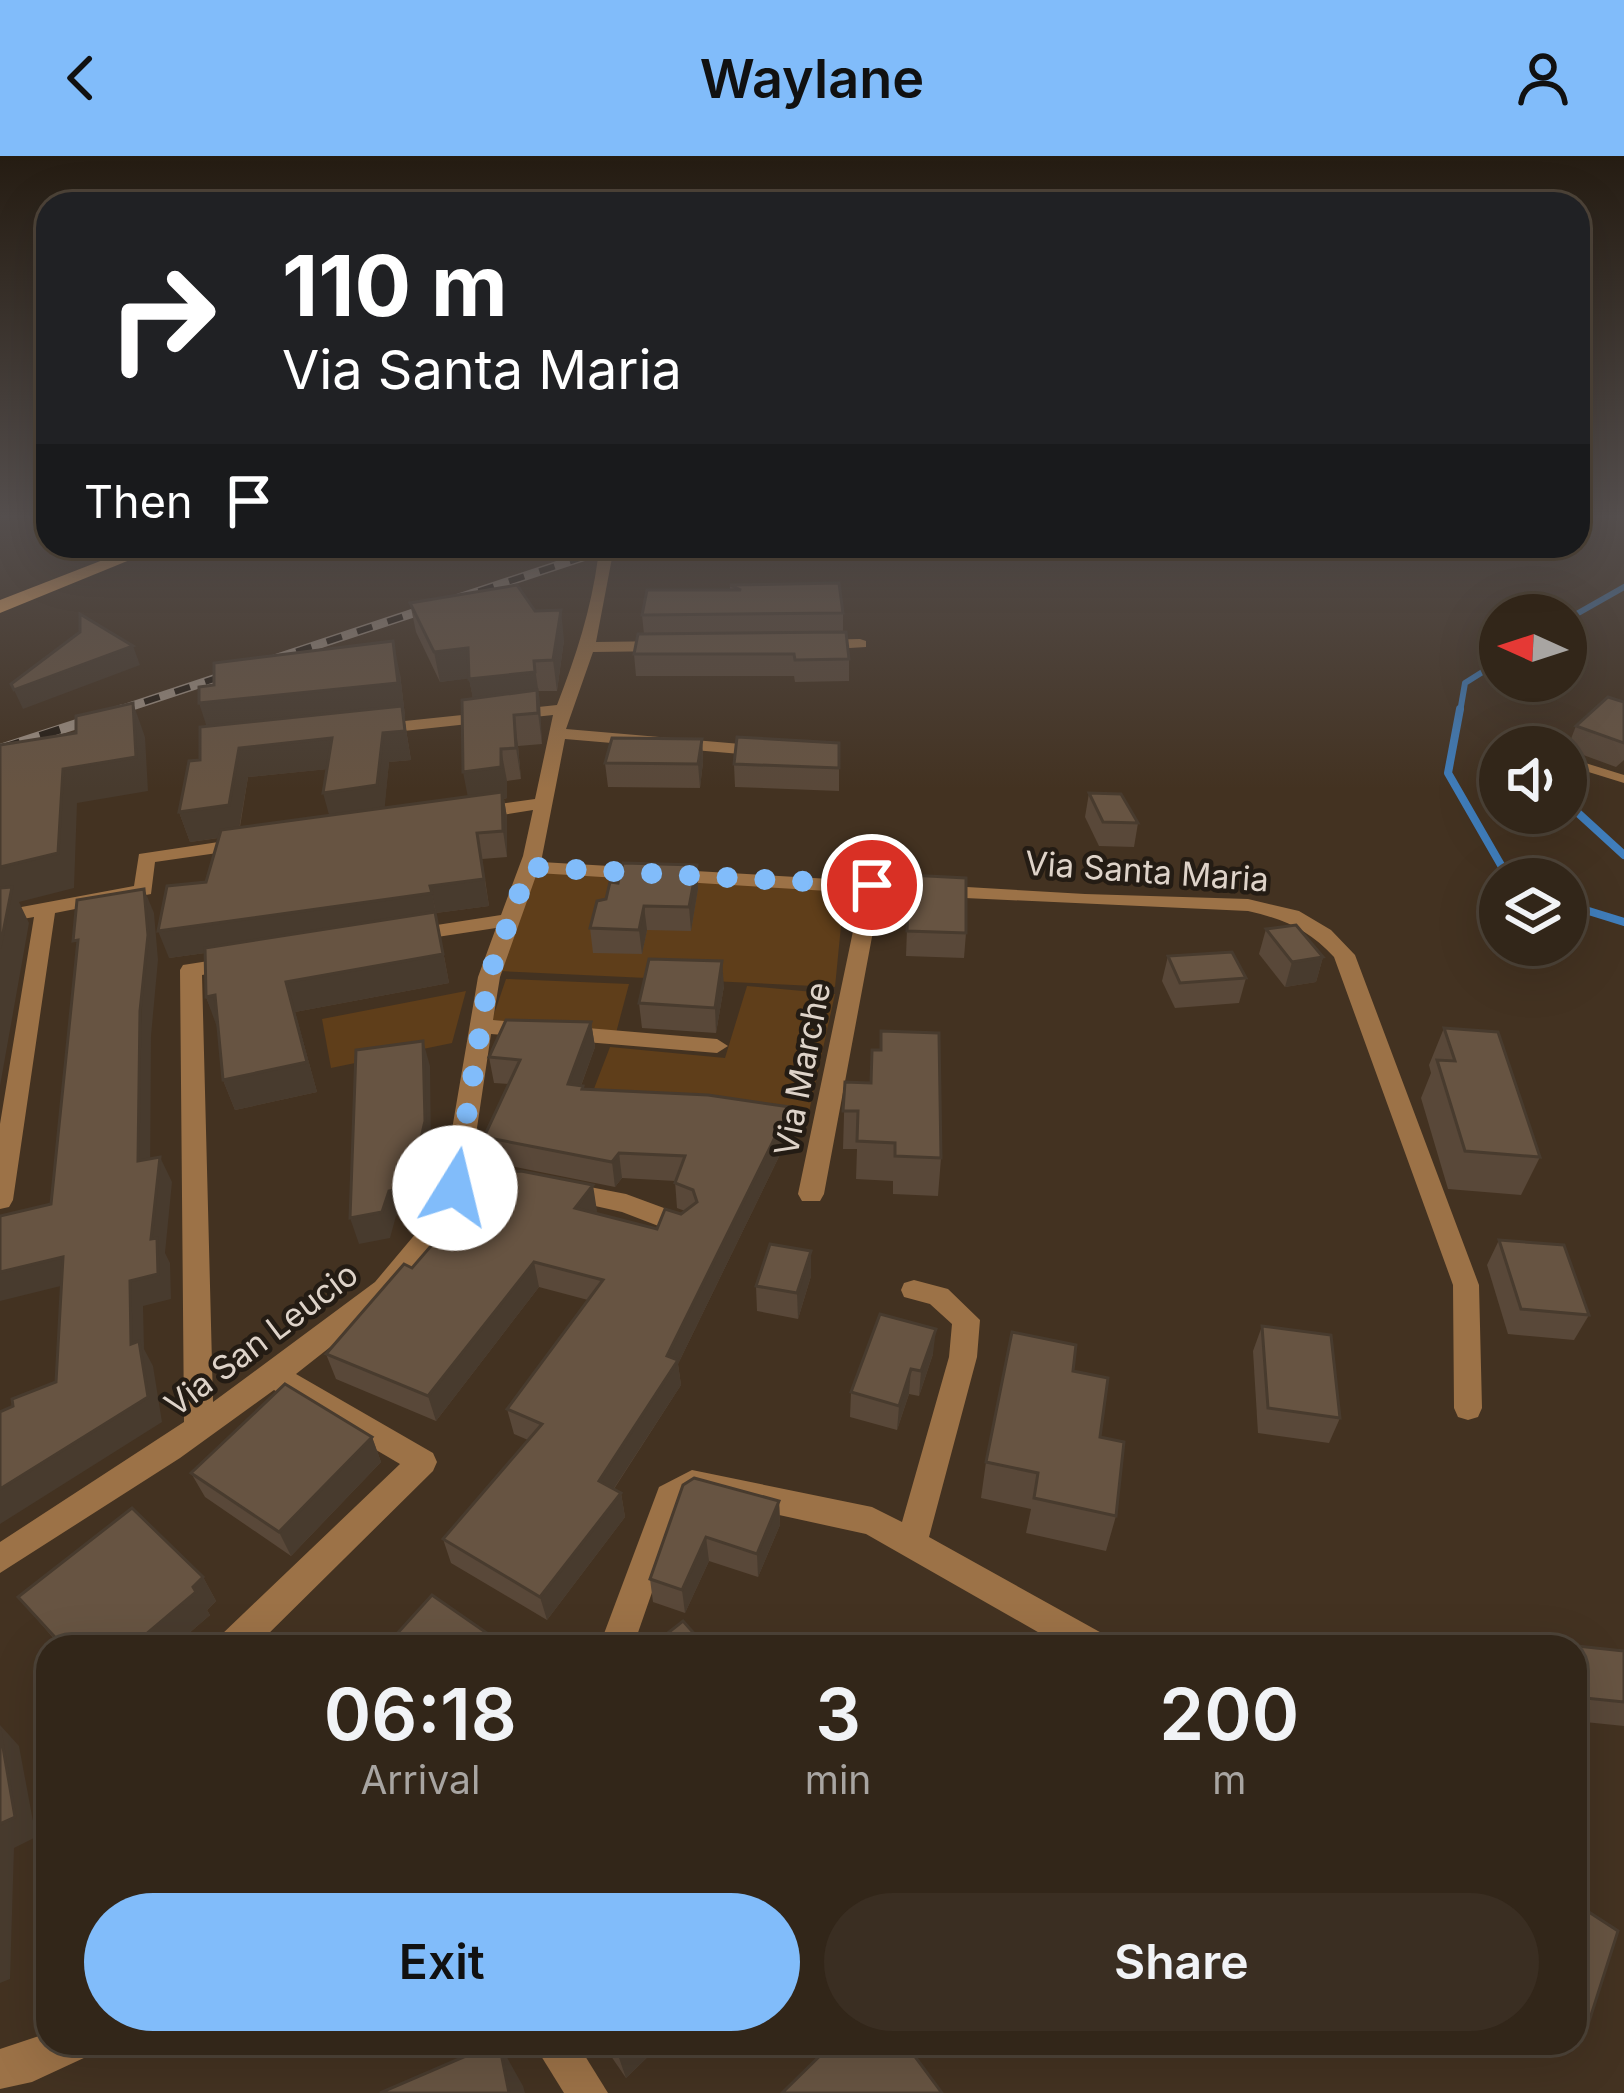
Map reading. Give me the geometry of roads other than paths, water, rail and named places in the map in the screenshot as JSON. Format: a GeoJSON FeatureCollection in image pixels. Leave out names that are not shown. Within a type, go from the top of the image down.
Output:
{"type":"FeatureCollection","features":[{"type":"Feature","properties":{"kind":"street","name":"Via San Leucio"},"geometry":{"type":"LineString","coordinates":[[0,1559],[199,1428],[385,1289],[466,1187],[489,976],[529,867],[561,721],[587,647],[595,608]]}},
{"type":"Feature","properties":{"kind":"street"},"geometry":{"type":"LineString","coordinates":[[792,645],[860,644]]}},
{"type":"Feature","properties":{"kind":"street"},"geometry":{"type":"LineString","coordinates":[[587,647],[678,646]]}},
{"type":"Feature","properties":{"kind":"street"},"geometry":{"type":"LineString","coordinates":[[363,730],[561,721],[782,752]]}},
{"type":"Feature","properties":{"kind":"street"},"geometry":{"type":"LineString","coordinates":[[450,816],[544,803]]}},
{"type":"Feature","properties":{"kind":"street"},"geometry":{"type":"LineString","coordinates":[[0,916],[144,890],[146,857],[263,842]]}},
{"type":"Feature","properties":{"kind":"street","name":"Via Santa Maria"},"geometry":{"type":"LineString","coordinates":[[529,867],[1248,905],[1292,915],[1324,934],[1344,955],[1466,1285],[1468,1408]]}},
{"type":"Feature","properties":{"kind":"street","name":"Via Marche"},"geometry":{"type":"LineString","coordinates":[[811,1194],[872,885]]}},
{"type":"Feature","properties":{"kind":"street"},"geometry":{"type":"LineString","coordinates":[[0,1199],[46,908]]}},
{"type":"Feature","properties":{"kind":"street"},"geometry":{"type":"LineString","coordinates":[[396,938],[510,920]]}},
{"type":"Feature","properties":{"kind":"street"},"geometry":{"type":"LineString","coordinates":[[199,1428],[191,970],[260,959]]}},
{"type":"Feature","properties":{"kind":"street"},"geometry":{"type":"LineString","coordinates":[[483,1026],[717,1046]]}},
{"type":"Feature","properties":{"kind":"street"},"geometry":{"type":"LineString","coordinates":[[546,1187],[626,1203],[682,1225]]}},
{"type":"Feature","properties":{"kind":"street"},"geometry":{"type":"LineString","coordinates":[[911,1544],[963,1358],[966,1320],[938,1295],[914,1290]]}},
{"type":"Feature","properties":{"kind":"street"},"geometry":{"type":"LineString","coordinates":[[244,1635],[422,1462],[271,1374]]}},
{"type":"Feature","properties":{"kind":"street"},"geometry":{"type":"LineString","coordinates":[[620,1635],[670,1497],[692,1483],[872,1521],[1074,1635]]}},
{"type":"Feature","properties":{"kind":"street"},"geometry":{"type":"LineString","coordinates":[[0,2069],[47,2055]]}},
{"type":"Feature","properties":{"kind":"street"},"geometry":{"type":"LineString","coordinates":[[561,2055],[588,2093]]}},
{"type":"Feature","properties":{"kind":"lane"},"geometry":{"type":"LineString","coordinates":[[1587,768],[1624,779]]}},
{"type":"Feature","properties":{"kind":"waterway"},"geometry":{"type":"LineString","coordinates":[[1460,712],[1465,683],[1479,674]]}},
{"type":"Feature","properties":{"kind":"waterway"},"geometry":{"type":"LineString","coordinates":[[1460,709],[1448,773],[1497,858]]}},
{"type":"Feature","properties":{"kind":"waterway"},"geometry":{"type":"LineString","coordinates":[[1587,821],[1624,855]]}},
{"type":"Feature","properties":{"kind":"waterway"},"geometry":{"type":"LineString","coordinates":[[1587,911],[1624,922]]}},
{"type":"Feature","properties":{"kind":"railway"},"geometry":{"type":"LineString","coordinates":[[114,712],[427,608]]}},
{"type":"Feature","properties":{"kind":"railway"},"geometry":{"type":"LineString","coordinates":[[0,749],[123,709]]}}]}
